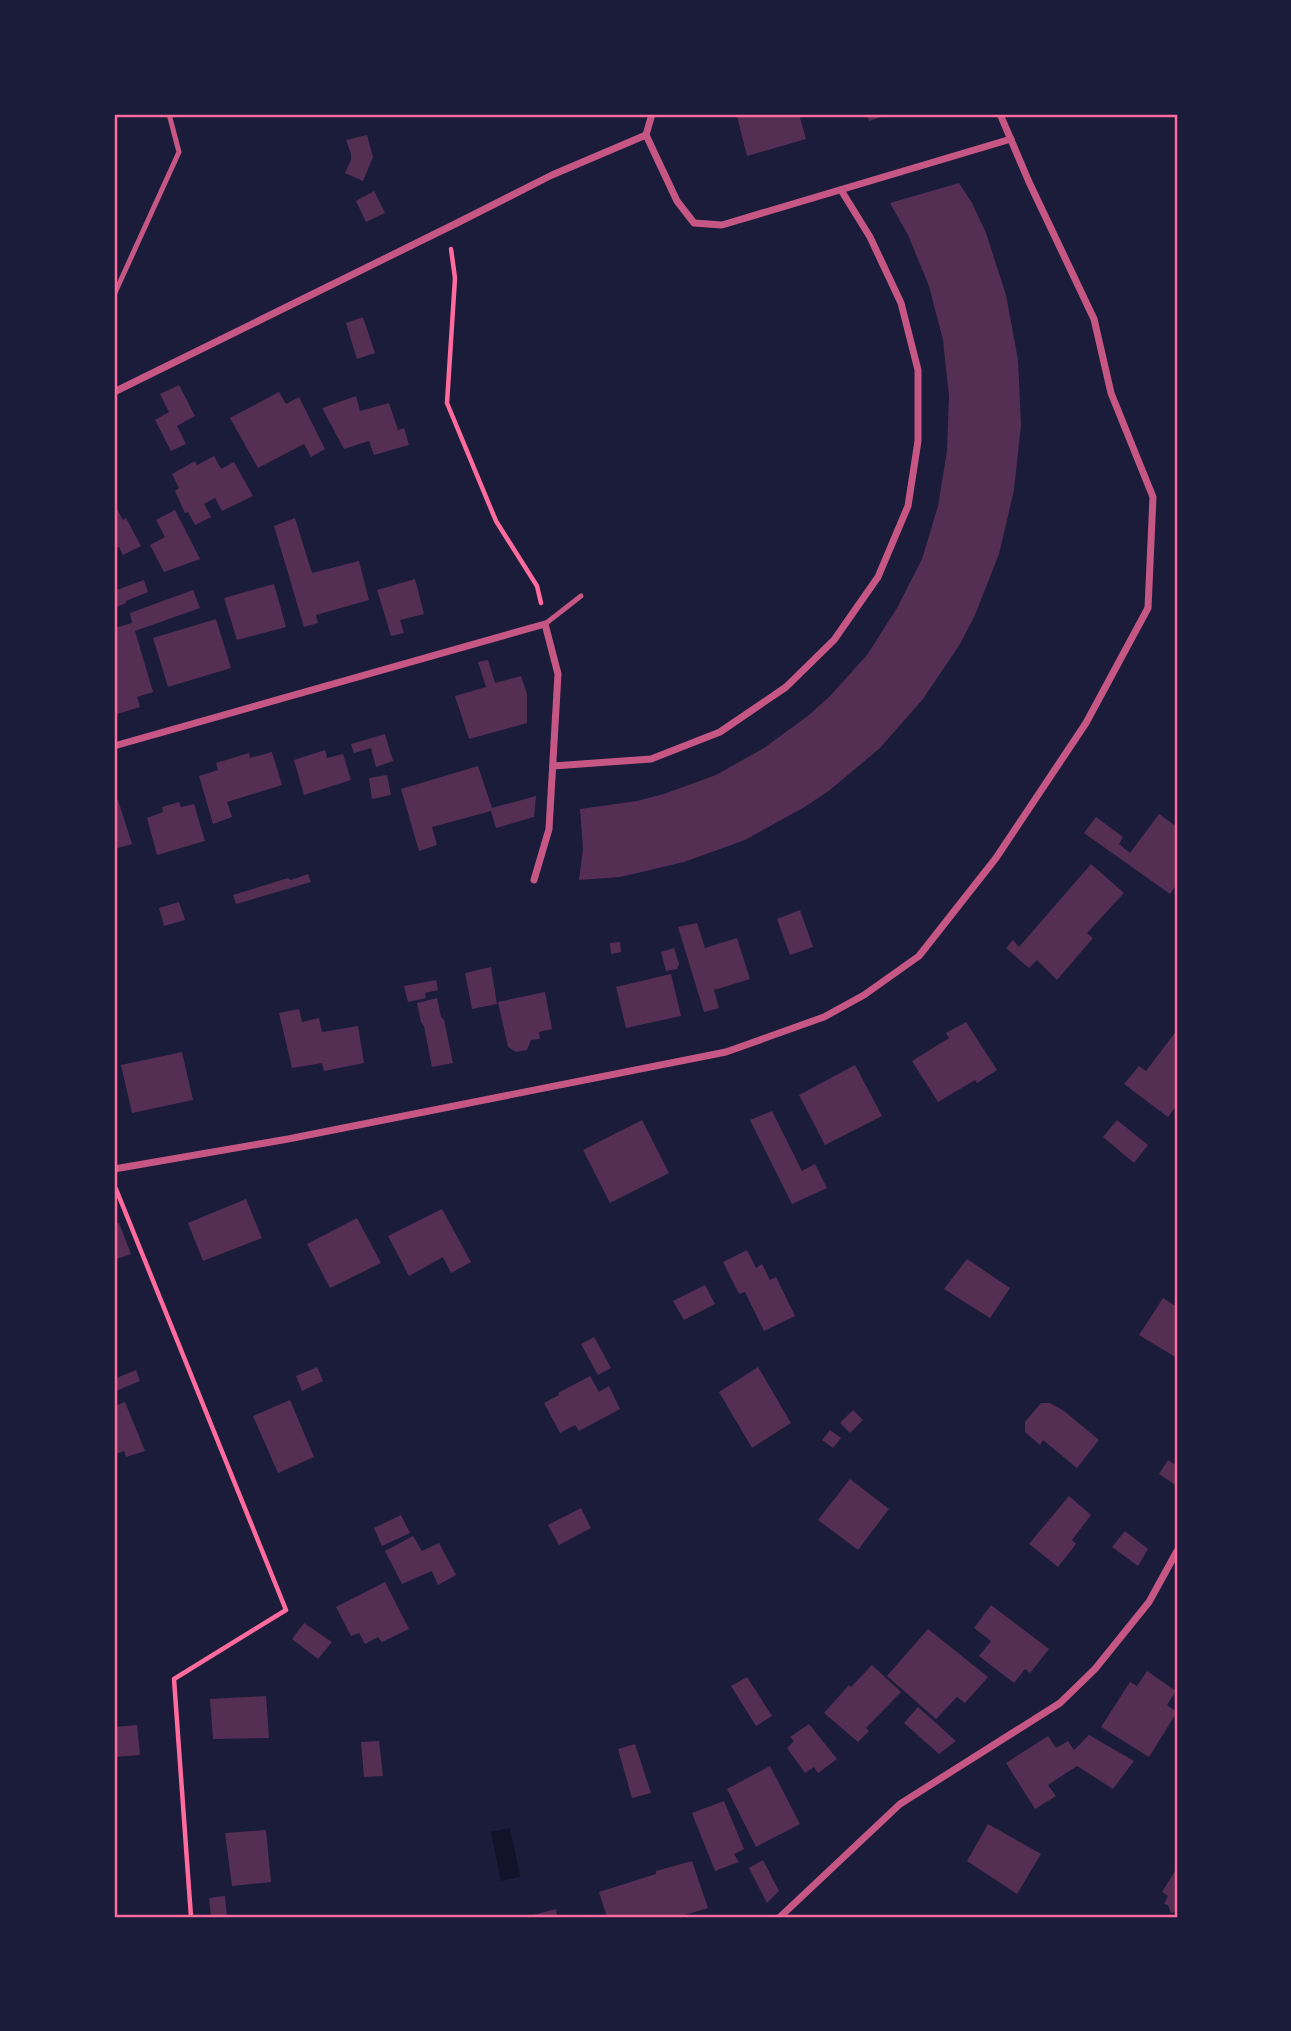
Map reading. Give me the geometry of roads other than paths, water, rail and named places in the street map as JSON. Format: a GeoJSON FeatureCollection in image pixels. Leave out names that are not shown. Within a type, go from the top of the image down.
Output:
{"type":"FeatureCollection","features":[{"type":"Feature","properties":{"kind":"street"},"geometry":{"type":"LineString","coordinates":[[652,114],[646,135],[677,201],[694,223],[722,225],[1011,139]]}},
{"type":"Feature","properties":{"kind":"street"},"geometry":{"type":"LineString","coordinates":[[114,1170],[288,1139],[726,1052],[824,1017],[864,995],[919,956],[996,858],[1086,723],[1148,608],[1153,497],[1111,393],[1094,319],[1000,114]]}},
{"type":"Feature","properties":{"kind":"street"},"geometry":{"type":"LineString","coordinates":[[114,392],[552,175],[646,135]]}},
{"type":"Feature","properties":{"kind":"street"},"geometry":{"type":"LineString","coordinates":[[553,766],[651,760],[720,732],[786,687],[835,640],[878,577],[908,506],[918,441],[918,370],[901,303],[870,237],[841,190]]}},
{"type":"Feature","properties":{"kind":"street"},"geometry":{"type":"LineString","coordinates":[[114,746],[545,624],[558,674],[549,829],[534,880]]}},
{"type":"Feature","properties":{"kind":"street"},"geometry":{"type":"LineString","coordinates":[[780,1917],[900,1804],[1060,1703],[1095,1669],[1149,1602],[1177,1551]]}},
{"type":"Feature","properties":{"kind":"lane"},"geometry":{"type":"LineString","coordinates":[[114,295],[180,152],[169,114]]}},
{"type":"Feature","properties":{"kind":"lane"},"geometry":{"type":"LineString","coordinates":[[545,624],[581,597]]}}]}
